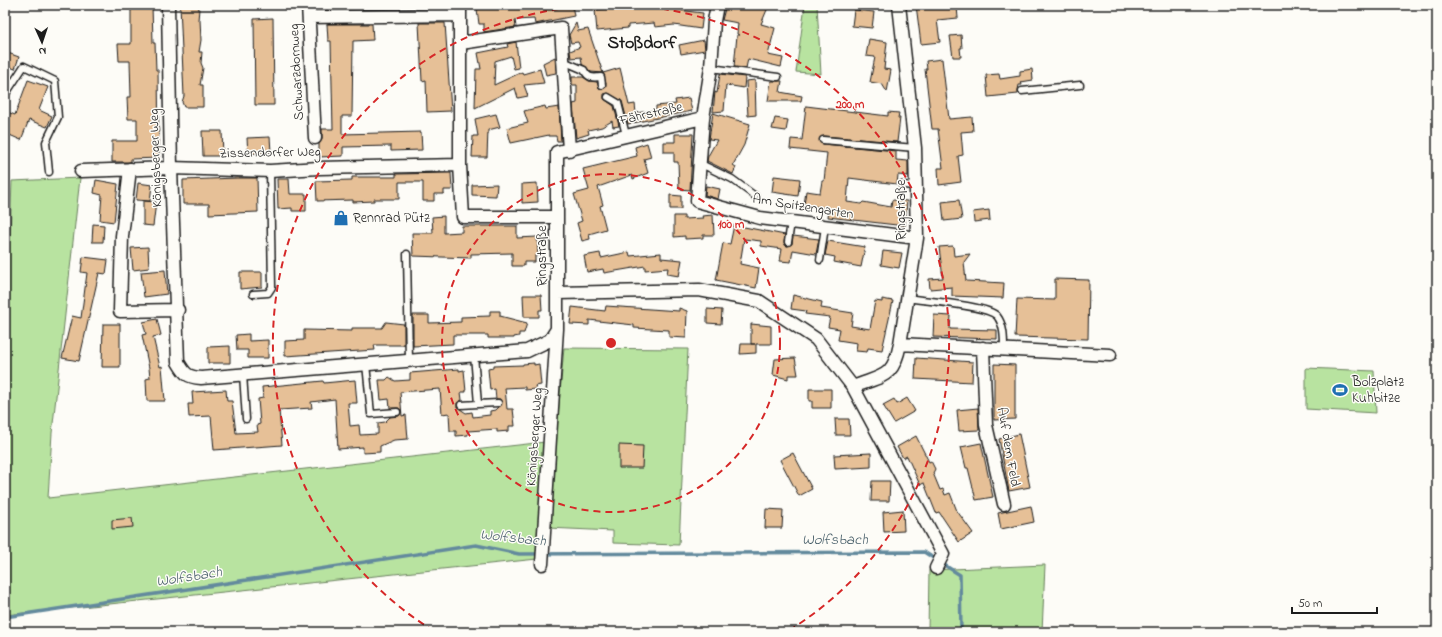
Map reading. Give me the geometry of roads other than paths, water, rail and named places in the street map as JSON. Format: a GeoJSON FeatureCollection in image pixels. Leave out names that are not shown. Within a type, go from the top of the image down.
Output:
{"type":"FeatureCollection","features":[{"type":"Feature","properties":{"kind":"street","name":"Königsberger Weg"},"geometry":{"type":"LineString","coordinates":[[168,5],[171,168],[178,310],[178,362],[184,372],[191,377],[201,378],[527,351],[550,340],[557,329]]}},
{"type":"Feature","properties":{"kind":"street","name":"Schwarzdornweg"},"geometry":{"type":"LineString","coordinates":[[308,5],[315,138]]}},
{"type":"Feature","properties":{"kind":"street","name":"Fährstraße"},"geometry":{"type":"LineString","coordinates":[[557,217],[557,152],[703,118],[711,68],[714,21],[717,5]]}},
{"type":"Feature","properties":{"kind":"street","name":"Ringstraße"},"geometry":{"type":"LineString","coordinates":[[853,387],[889,373],[897,361],[917,238],[914,148],[899,5]]}},
{"type":"Feature","properties":{"kind":"street"},"geometry":{"type":"LineString","coordinates":[[309,18],[460,10]]}},
{"type":"Feature","properties":{"kind":"street","name":"Ringstraße"},"geometry":{"type":"LineString","coordinates":[[460,10],[460,165],[463,218],[557,217],[558,293],[699,290],[759,301],[816,339],[853,387],[943,554],[936,568]]}},
{"type":"Feature","properties":{"kind":"street"},"geometry":{"type":"LineString","coordinates":[[461,43],[561,28],[569,150]]}},
{"type":"Feature","properties":{"kind":"street","name":"Am Spitzengarten"},"geometry":{"type":"LineString","coordinates":[[703,118],[701,164],[697,201],[760,218],[917,238]]}},
{"type":"Feature","properties":{"kind":"street","name":"Zissendorfer Weg"},"geometry":{"type":"LineString","coordinates":[[81,171],[171,168],[270,171],[320,168],[460,165]]}},
{"type":"Feature","properties":{"kind":"street","name":"Königsberger Weg"},"geometry":{"type":"LineString","coordinates":[[130,169],[122,236],[120,311],[178,310]]}},
{"type":"Feature","properties":{"kind":"street","name":"Königsberger Weg"},"geometry":{"type":"LineString","coordinates":[[542,564],[558,293]]}},
{"type":"Feature","properties":{"kind":"street"},"geometry":{"type":"LineString","coordinates":[[900,344],[1110,355]]}},
{"type":"Feature","properties":{"kind":"street","name":"Auf dem Feld"},"geometry":{"type":"LineString","coordinates":[[983,348],[986,425],[1004,504]]}},
{"type":"Feature","properties":{"kind":"lane"},"geometry":{"type":"LineString","coordinates":[[563,61],[584,70],[586,74],[592,78],[600,77],[602,85]]}},
{"type":"Feature","properties":{"kind":"lane"},"geometry":{"type":"LineString","coordinates":[[5,95],[24,66],[55,81],[58,117],[46,142],[49,172]]}},
{"type":"Feature","properties":{"kind":"lane"},"geometry":{"type":"LineString","coordinates":[[711,68],[778,77]]}},
{"type":"Feature","properties":{"kind":"lane"},"geometry":{"type":"LineString","coordinates":[[1022,91],[1080,85]]}},
{"type":"Feature","properties":{"kind":"lane"},"geometry":{"type":"LineString","coordinates":[[608,97],[618,103],[626,135]]}},
{"type":"Feature","properties":{"kind":"lane"},"geometry":{"type":"LineString","coordinates":[[823,140],[914,148]]}},
{"type":"Feature","properties":{"kind":"lane","name":"Am Spitzengarten"},"geometry":{"type":"LineString","coordinates":[[701,164],[732,179],[755,196]]}},
{"type":"Feature","properties":{"kind":"lane"},"geometry":{"type":"LineString","coordinates":[[253,294],[268,293],[272,287],[270,171]]}},
{"type":"Feature","properties":{"kind":"lane"},"geometry":{"type":"LineString","coordinates":[[902,185],[916,186]]}},
{"type":"Feature","properties":{"kind":"lane"},"geometry":{"type":"LineString","coordinates":[[788,242],[791,222]]}},
{"type":"Feature","properties":{"kind":"lane"},"geometry":{"type":"LineString","coordinates":[[820,260],[825,227]]}},
{"type":"Feature","properties":{"kind":"lane"},"geometry":{"type":"LineString","coordinates":[[408,254],[410,361]]}},
{"type":"Feature","properties":{"kind":"lane"},"geometry":{"type":"LineString","coordinates":[[907,298],[982,309],[996,315],[1002,324],[1004,349]]}},
{"type":"Feature","properties":{"kind":"lane"},"geometry":{"type":"LineString","coordinates":[[474,355],[478,404]]}},
{"type":"Feature","properties":{"kind":"lane"},"geometry":{"type":"LineString","coordinates":[[366,364],[371,414],[397,412]]}},
{"type":"Feature","properties":{"kind":"lane"},"geometry":{"type":"LineString","coordinates":[[243,374],[246,419]]}},
{"type":"Feature","properties":{"kind":"lane"},"geometry":{"type":"LineString","coordinates":[[461,405],[498,403]]}},
{"type":"Feature","properties":{"kind":"waterway","name":"Wolfsbach"},"geometry":{"type":"LineString","coordinates":[[5,617],[476,545],[519,554],[924,552],[960,575],[961,632]]}},
{"type":"Feature","properties":{"kind":"place","name":"Rennrad Pütz"},"geometry":{"type":"Point","coordinates":[341,218]}},
{"type":"Feature","properties":{"kind":"place","name":"Bolzplatz Kuhbitze"},"geometry":{"type":"Point","coordinates":[1340,390]}},
{"type":"Feature","properties":{"kind":"district","name":"Stoßdorf"},"geometry":{"type":"Point","coordinates":[642,44]}}]}
